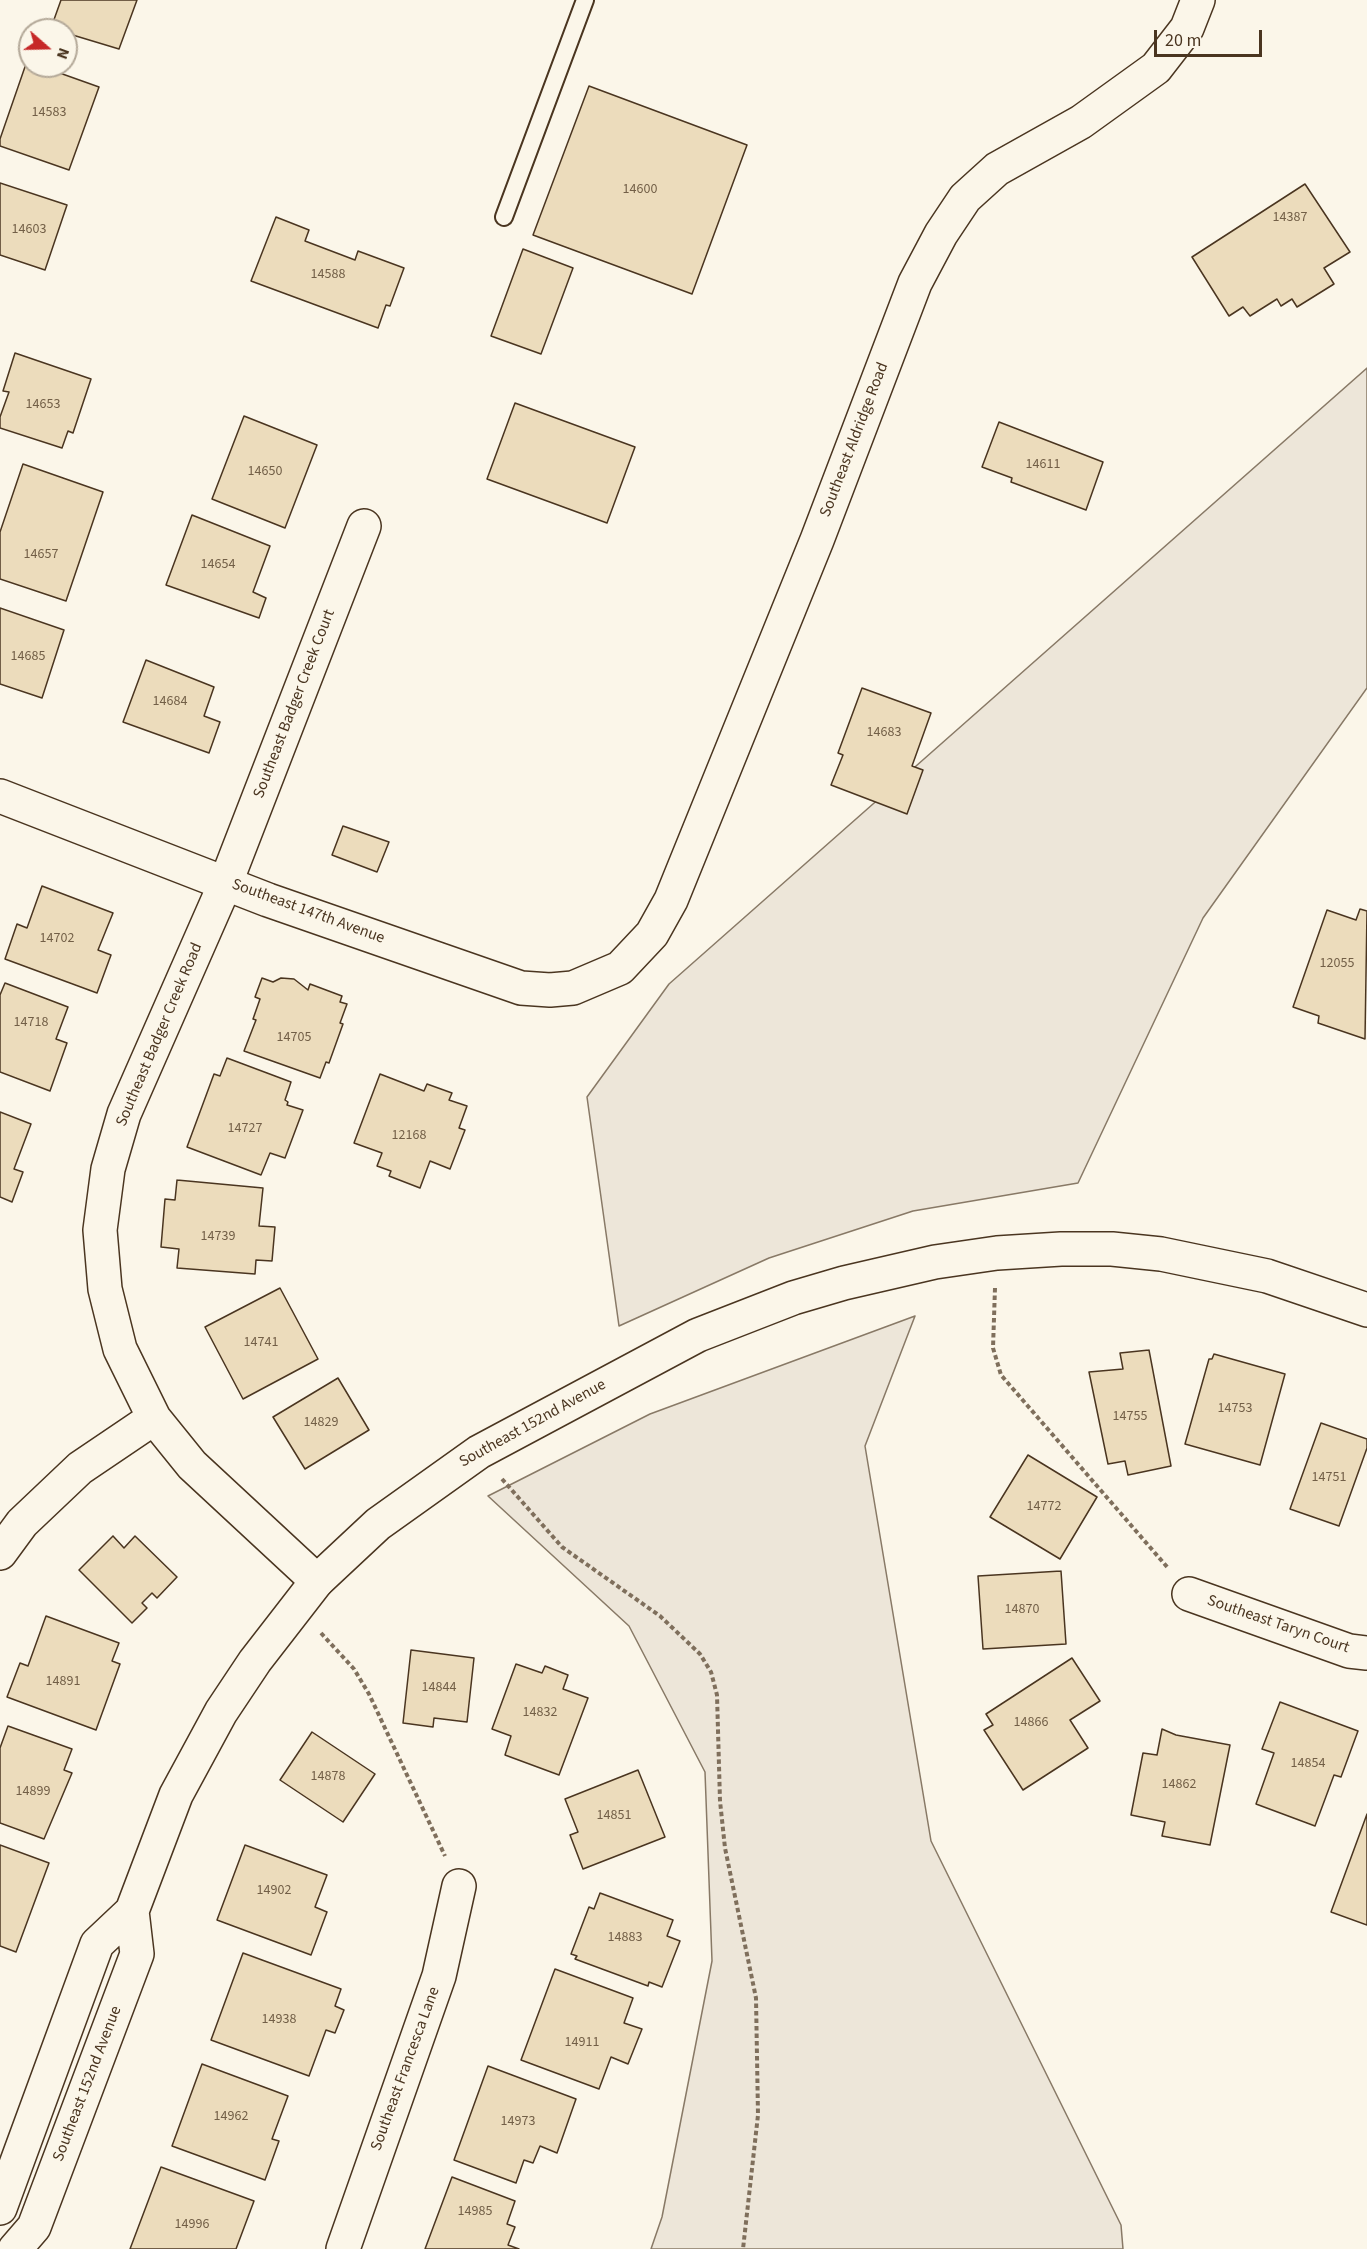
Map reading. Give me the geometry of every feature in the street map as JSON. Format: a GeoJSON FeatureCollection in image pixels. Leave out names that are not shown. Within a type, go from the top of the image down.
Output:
{"type":"FeatureCollection","features":[{"type":"Feature","properties":{"kind":"street","name":"Southeast Aldridge Road"},"geometry":{"type":"LineString","coordinates":[[620,968],[652,934],[671,900],[817,540],[915,283],[941,234],[965,198],[997,169],[1081,122],[1156,68],[1187,28],[1198,0]]}},
{"type":"Feature","properties":{"kind":"street","name":"Southeast Badger Creek Court"},"geometry":{"type":"LineString","coordinates":[[226,882],[364,526]]}},
{"type":"Feature","properties":{"kind":"street","name":"Southeast 147th Avenue"},"geometry":{"type":"LineString","coordinates":[[0,796],[268,900],[520,988],[550,990],[573,988],[620,968]]}},
{"type":"Feature","properties":{"kind":"street","name":"Southeast Badger Creek Road"},"geometry":{"type":"LineString","coordinates":[[226,882],[124,1114],[108,1169],[100,1230],[105,1289],[120,1349],[154,1418],[192,1466],[317,1581]]}},
{"type":"Feature","properties":{"kind":"street","name":"Southeast 152nd Avenue"},"geometry":{"type":"LineString","coordinates":[[0,2208],[97,1944],[132,1911],[176,1795],[195,1756],[255,1661],[317,1581],[378,1524],[478,1452],[698,1335],[757,1311],[890,1271],[997,1252],[1112,1249],[1199,1260],[1257,1273],[1367,1310]]}},
{"type":"Feature","properties":{"kind":"street"},"geometry":{"type":"LineString","coordinates":[[0,1553],[22,1523],[80,1468],[154,1418]]}},
{"type":"Feature","properties":{"kind":"street","name":"Southeast Taryn Court"},"geometry":{"type":"LineString","coordinates":[[1189,1594],[1348,1651],[1367,1653]]}},
{"type":"Feature","properties":{"kind":"street","name":"Southeast Francesca Lane"},"geometry":{"type":"LineString","coordinates":[[343,2249],[439,1976],[459,1886]]}},
{"type":"Feature","properties":{"kind":"street","name":"Southeast 152nd Avenue"},"geometry":{"type":"LineString","coordinates":[[15,2249],[34,2227],[136,1954],[132,1911]]}},
{"type":"Feature","properties":{"kind":"lane"},"geometry":{"type":"LineString","coordinates":[[504,217],[585,0]]}},
{"type":"Feature","properties":{"kind":"path"},"geometry":{"type":"LineString","coordinates":[[997,1252],[993,1348],[1001,1375],[1189,1594]]}},
{"type":"Feature","properties":{"kind":"path"},"geometry":{"type":"LineString","coordinates":[[478,1452],[562,1547],[660,1616],[700,1654],[711,1672],[717,1695],[724,1848],[756,1998],[758,2115],[743,2249]]}},
{"type":"Feature","properties":{"kind":"path"},"geometry":{"type":"LineString","coordinates":[[295,1610],[338,1649],[369,1694],[459,1886]]}},
{"type":"Feature","properties":{"kind":"shaded area"},"geometry":{"type":"Polygon","coordinates":[[[1367,368],[1367,688],[1203,918],[1078,1183],[913,1211],[769,1258],[619,1326],[587,1097],[669,984],[1367,368]]]}},
{"type":"Feature","properties":{"kind":"shaded area"},"geometry":{"type":"Polygon","coordinates":[[[915,1316],[865,1446],[931,1841],[1121,2225],[1123,2249],[651,2249],[662,2217],[712,1961],[705,1772],[629,1626],[488,1496],[650,1414],[915,1316]]]}},
{"type":"Feature","properties":{"kind":"building"},"geometry":{"type":"Polygon","coordinates":[[[61,0],[137,0],[119,49],[78,37],[78,18],[55,18],[61,0]]]}},
{"type":"Feature","properties":{"kind":"building"},"geometry":{"type":"Polygon","coordinates":[[[21,78],[74,78],[99,87],[69,170],[0,146],[0,139],[21,78]]]}},
{"type":"Feature","properties":{"kind":"building"},"geometry":{"type":"Polygon","coordinates":[[[589,86],[747,145],[692,294],[533,235],[589,86]]]}},
{"type":"Feature","properties":{"kind":"building"},"geometry":{"type":"Polygon","coordinates":[[[0,183],[67,205],[45,270],[0,255],[0,183]]]}},
{"type":"Feature","properties":{"kind":"building"},"geometry":{"type":"Polygon","coordinates":[[[1305,184],[1350,252],[1324,268],[1334,284],[1297,307],[1292,299],[1281,306],[1277,299],[1250,316],[1243,307],[1229,316],[1192,257],[1305,184]]]}},
{"type":"Feature","properties":{"kind":"building"},"geometry":{"type":"Polygon","coordinates":[[[276,217],[309,230],[305,241],[355,260],[358,251],[404,268],[390,306],[386,305],[378,328],[251,281],[276,217]]]}},
{"type":"Feature","properties":{"kind":"building"},"geometry":{"type":"Polygon","coordinates":[[[523,249],[573,268],[541,354],[491,336],[523,249]]]}},
{"type":"Feature","properties":{"kind":"building"},"geometry":{"type":"Polygon","coordinates":[[[15,353],[91,379],[73,433],[68,431],[62,448],[0,428],[0,417],[9,392],[3,391],[15,353]]]}},
{"type":"Feature","properties":{"kind":"building"},"geometry":{"type":"Polygon","coordinates":[[[515,403],[635,447],[607,523],[487,479],[515,403]]]}},
{"type":"Feature","properties":{"kind":"building"},"geometry":{"type":"Polygon","coordinates":[[[244,416],[317,445],[285,528],[212,499],[244,416]]]}},
{"type":"Feature","properties":{"kind":"building"},"geometry":{"type":"Polygon","coordinates":[[[999,422],[1103,462],[1086,510],[1011,482],[1012,478],[982,467],[999,422]]]}},
{"type":"Feature","properties":{"kind":"building"},"geometry":{"type":"Polygon","coordinates":[[[23,464],[103,492],[66,601],[0,579],[0,532],[23,464]]]}},
{"type":"Feature","properties":{"kind":"building"},"geometry":{"type":"Polygon","coordinates":[[[192,515],[270,546],[253,592],[266,598],[259,618],[166,585],[192,515]]]}},
{"type":"Feature","properties":{"kind":"building"},"geometry":{"type":"Polygon","coordinates":[[[0,608],[64,630],[42,698],[0,684],[0,608]]]}},
{"type":"Feature","properties":{"kind":"building"},"geometry":{"type":"Polygon","coordinates":[[[146,660],[214,687],[204,716],[220,722],[209,753],[123,722],[146,660]]]}},
{"type":"Feature","properties":{"kind":"building"},"geometry":{"type":"Polygon","coordinates":[[[862,688],[931,713],[912,766],[923,770],[907,814],[831,785],[843,755],[838,753],[862,688]]]}},
{"type":"Feature","properties":{"kind":"building"},"geometry":{"type":"Polygon","coordinates":[[[343,826],[389,842],[377,872],[332,855],[343,826]]]}},
{"type":"Feature","properties":{"kind":"building"},"geometry":{"type":"Polygon","coordinates":[[[42,886],[113,913],[98,950],[111,955],[97,993],[5,959],[17,924],[27,928],[42,886]]]}},
{"type":"Feature","properties":{"kind":"building"},"geometry":{"type":"Polygon","coordinates":[[[1360,909],[1367,911],[1365,1039],[1318,1023],[1319,1016],[1293,1007],[1327,910],[1356,920],[1360,909]]]}},
{"type":"Feature","properties":{"kind":"building"},"geometry":{"type":"Polygon","coordinates":[[[262,978],[273,982],[281,978],[294,979],[308,990],[310,984],[342,996],[340,1002],[347,1004],[340,1023],[343,1024],[329,1063],[326,1062],[320,1078],[244,1051],[256,1020],[253,1019],[260,999],[255,997],[262,978]]]}},
{"type":"Feature","properties":{"kind":"building"},"geometry":{"type":"Polygon","coordinates":[[[5,983],[68,1007],[56,1039],[67,1043],[50,1091],[0,1072],[0,995],[5,983]]]}},
{"type":"Feature","properties":{"kind":"building"},"geometry":{"type":"Polygon","coordinates":[[[227,1058],[291,1082],[285,1100],[288,1102],[287,1105],[303,1110],[285,1158],[270,1153],[261,1175],[187,1147],[214,1074],[220,1076],[227,1058]]]}},
{"type":"Feature","properties":{"kind":"building"},"geometry":{"type":"Polygon","coordinates":[[[380,1074],[424,1091],[427,1084],[452,1093],[449,1100],[467,1106],[459,1128],[465,1130],[450,1169],[430,1161],[420,1188],[389,1176],[391,1171],[377,1166],[382,1153],[354,1143],[380,1074]]]}},
{"type":"Feature","properties":{"kind":"building"},"geometry":{"type":"Polygon","coordinates":[[[0,1112],[31,1124],[14,1169],[23,1172],[12,1202],[0,1197],[0,1112]]]}},
{"type":"Feature","properties":{"kind":"building"},"geometry":{"type":"Polygon","coordinates":[[[177,1180],[263,1188],[259,1226],[275,1227],[272,1261],[256,1260],[255,1274],[177,1268],[179,1249],[161,1247],[165,1199],[175,1200],[177,1180]]]}},
{"type":"Feature","properties":{"kind":"building"},"geometry":{"type":"Polygon","coordinates":[[[280,1288],[318,1359],[243,1399],[205,1327],[280,1288]]]}},
{"type":"Feature","properties":{"kind":"building"},"geometry":{"type":"Polygon","coordinates":[[[1149,1350],[1171,1466],[1128,1475],[1125,1461],[1108,1464],[1089,1372],[1123,1369],[1120,1353],[1149,1350]]]}},
{"type":"Feature","properties":{"kind":"building"},"geometry":{"type":"Polygon","coordinates":[[[1214,1354],[1285,1374],[1260,1465],[1185,1444],[1209,1359],[1212,1359],[1214,1354]]]}},
{"type":"Feature","properties":{"kind":"building"},"geometry":{"type":"Polygon","coordinates":[[[338,1378],[369,1430],[305,1469],[273,1417],[338,1378]]]}},
{"type":"Feature","properties":{"kind":"building"},"geometry":{"type":"Polygon","coordinates":[[[1321,1423],[1367,1439],[1367,1448],[1339,1526],[1290,1509],[1321,1423]]]}},
{"type":"Feature","properties":{"kind":"building"},"geometry":{"type":"Polygon","coordinates":[[[1028,1455],[1097,1497],[1060,1559],[990,1517],[1028,1455]]]}},
{"type":"Feature","properties":{"kind":"building"},"geometry":{"type":"Polygon","coordinates":[[[113,1536],[124,1548],[135,1536],[177,1577],[157,1598],[152,1593],[142,1603],[147,1608],[132,1623],[79,1570],[113,1536]]]}},
{"type":"Feature","properties":{"kind":"building"},"geometry":{"type":"Polygon","coordinates":[[[1061,1571],[1066,1644],[983,1649],[978,1576],[1061,1571]]]}},
{"type":"Feature","properties":{"kind":"building"},"geometry":{"type":"Polygon","coordinates":[[[46,1616],[119,1643],[112,1661],[120,1664],[96,1730],[7,1697],[20,1663],[28,1666],[46,1616]]]}},
{"type":"Feature","properties":{"kind":"building"},"geometry":{"type":"Polygon","coordinates":[[[411,1650],[474,1658],[467,1722],[434,1718],[433,1727],[403,1723],[411,1650]]]}},
{"type":"Feature","properties":{"kind":"building"},"geometry":{"type":"Polygon","coordinates":[[[1072,1658],[1100,1701],[1070,1720],[1088,1748],[1023,1790],[984,1730],[993,1725],[986,1714],[1072,1658]]]}},
{"type":"Feature","properties":{"kind":"building"},"geometry":{"type":"Polygon","coordinates":[[[516,1664],[542,1673],[545,1666],[568,1675],[563,1689],[588,1698],[559,1775],[505,1755],[511,1736],[492,1729],[516,1664]]]}},
{"type":"Feature","properties":{"kind":"building"},"geometry":{"type":"Polygon","coordinates":[[[1280,1702],[1358,1731],[1341,1777],[1334,1775],[1315,1826],[1256,1804],[1274,1753],[1262,1749],[1280,1702]]]}},
{"type":"Feature","properties":{"kind":"building"},"geometry":{"type":"Polygon","coordinates":[[[8,1726],[72,1749],[64,1770],[72,1773],[44,1839],[0,1823],[0,1748],[8,1726]]]}},
{"type":"Feature","properties":{"kind":"building"},"geometry":{"type":"Polygon","coordinates":[[[1162,1729],[1176,1735],[1230,1745],[1210,1845],[1162,1836],[1165,1822],[1131,1815],[1143,1753],[1157,1755],[1162,1729]]]}},
{"type":"Feature","properties":{"kind":"building"},"geometry":{"type":"Polygon","coordinates":[[[312,1732],[375,1774],[343,1822],[280,1780],[312,1732]]]}},
{"type":"Feature","properties":{"kind":"building"},"geometry":{"type":"Polygon","coordinates":[[[638,1770],[665,1837],[583,1869],[570,1835],[578,1832],[565,1799],[638,1770]]]}},
{"type":"Feature","properties":{"kind":"building"},"geometry":{"type":"Polygon","coordinates":[[[1367,1814],[1367,1925],[1331,1912],[1367,1814]]]}},
{"type":"Feature","properties":{"kind":"building"},"geometry":{"type":"Polygon","coordinates":[[[0,1845],[49,1863],[16,1952],[0,1946],[0,1845]]]}},
{"type":"Feature","properties":{"kind":"building"},"geometry":{"type":"Polygon","coordinates":[[[245,1845],[327,1875],[315,1907],[327,1912],[311,1955],[217,1920],[245,1845]]]}},
{"type":"Feature","properties":{"kind":"building"},"geometry":{"type":"Polygon","coordinates":[[[600,1893],[673,1920],[667,1936],[680,1941],[662,1987],[649,1982],[648,1986],[575,1959],[577,1956],[571,1954],[589,1907],[594,1909],[600,1893]]]}},
{"type":"Feature","properties":{"kind":"building"},"geometry":{"type":"Polygon","coordinates":[[[243,1953],[341,1989],[335,2006],[344,2010],[335,2033],[326,2030],[309,2076],[211,2040],[243,1953]]]}},
{"type":"Feature","properties":{"kind":"building"},"geometry":{"type":"Polygon","coordinates":[[[555,1969],[633,1998],[624,2023],[642,2029],[628,2064],[611,2057],[599,2089],[521,2060],[555,1969]]]}},
{"type":"Feature","properties":{"kind":"building"},"geometry":{"type":"Polygon","coordinates":[[[202,2064],[288,2096],[272,2139],[279,2141],[265,2180],[172,2146],[202,2064]]]}},
{"type":"Feature","properties":{"kind":"building"},"geometry":{"type":"Polygon","coordinates":[[[488,2066],[576,2099],[557,2153],[540,2146],[533,2163],[524,2160],[516,2183],[454,2160],[488,2066]]]}},
{"type":"Feature","properties":{"kind":"building"},"geometry":{"type":"Polygon","coordinates":[[[161,2167],[254,2201],[236,2249],[130,2249],[161,2167]]]}},
{"type":"Feature","properties":{"kind":"building"},"geometry":{"type":"Polygon","coordinates":[[[452,2177],[515,2201],[507,2224],[515,2227],[508,2245],[519,2249],[425,2249],[452,2177]]]}}]}
